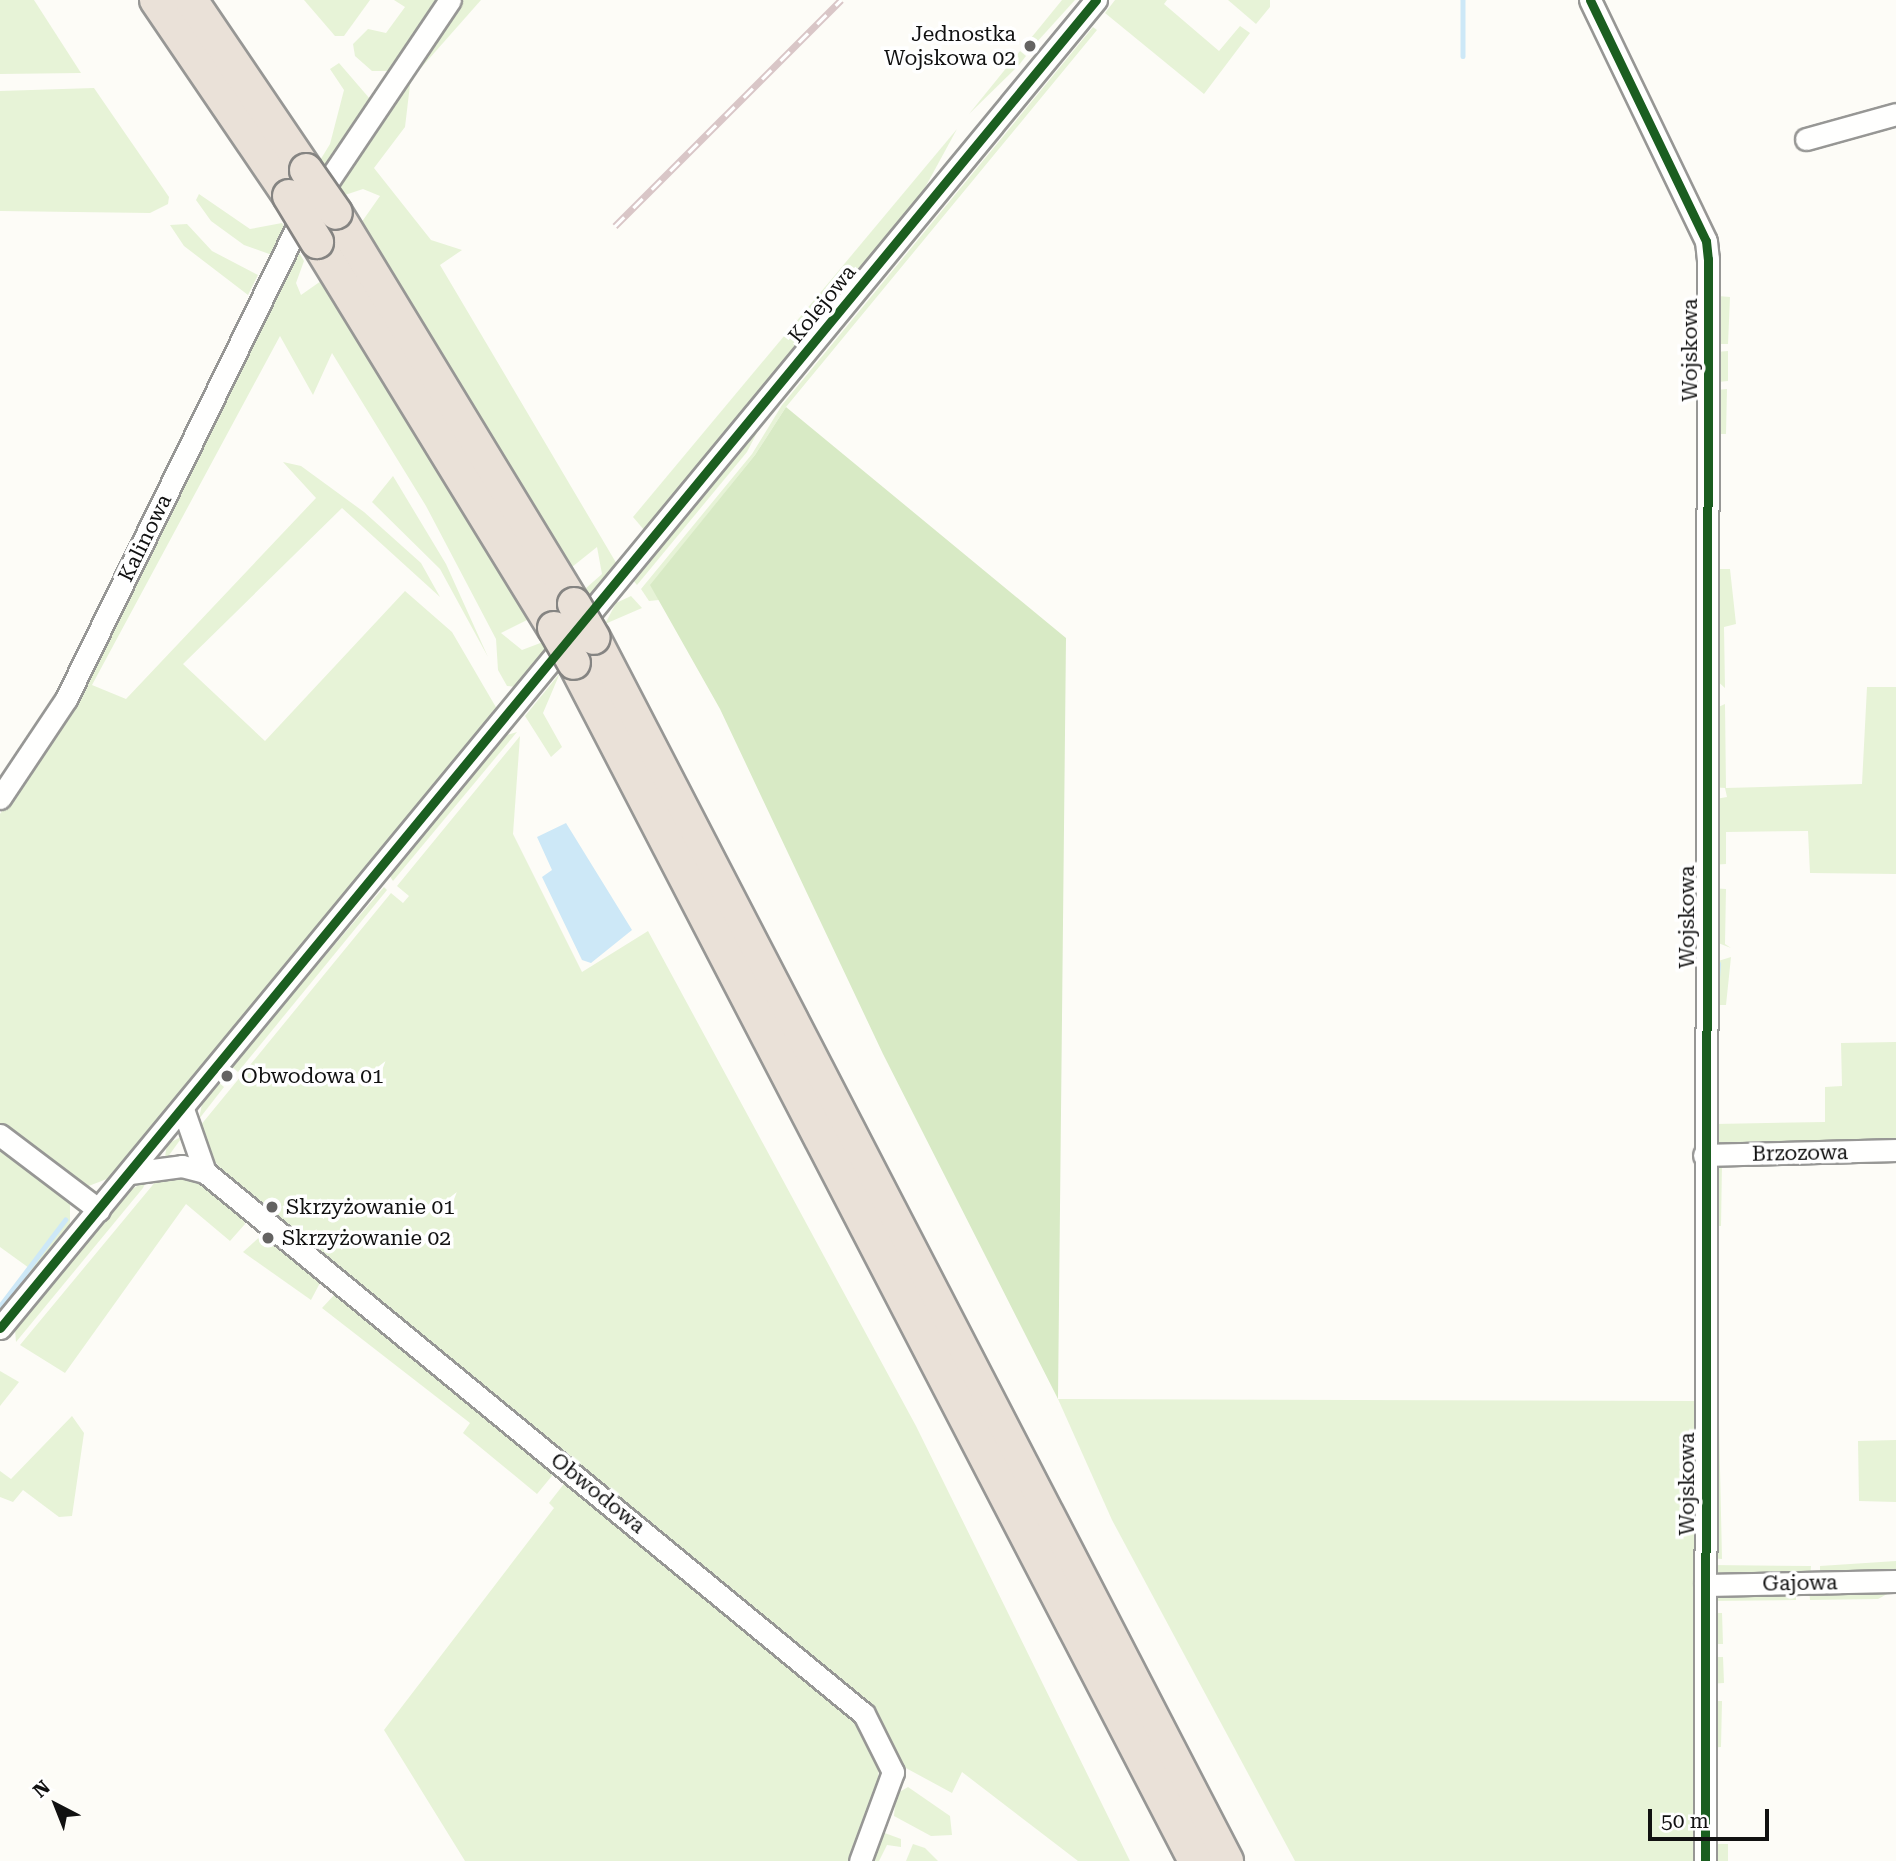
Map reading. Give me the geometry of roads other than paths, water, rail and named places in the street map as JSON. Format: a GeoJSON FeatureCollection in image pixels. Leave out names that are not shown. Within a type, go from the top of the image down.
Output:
{"type":"FeatureCollection","features":[{"type":"Feature","properties":{"kind":"highway"},"geometry":{"type":"LineString","coordinates":[[156,0],[575,625],[574,663],[1195,1861]]}},
{"type":"Feature","properties":{"kind":"highway"},"geometry":{"type":"LineString","coordinates":[[191,0],[336,213],[575,625],[1227,1861]]}},
{"type":"Feature","properties":{"kind":"street","name":"Kalinowa"},"geometry":{"type":"LineString","coordinates":[[0,798],[66,699],[302,218],[450,0]]}},
{"type":"Feature","properties":{"kind":"street","name":"Kolejowa"},"geometry":{"type":"LineString","coordinates":[[99,1210],[575,625],[1096,0]]}},
{"type":"Feature","properties":{"kind":"street","name":"Wojskowa"},"geometry":{"type":"LineString","coordinates":[[1590,0],[1708,249],[1704,1155],[1705,1861]]}},
{"type":"Feature","properties":{"kind":"street"},"geometry":{"type":"LineString","coordinates":[[1806,139],[1896,114]]}},
{"type":"Feature","properties":{"kind":"street"},"geometry":{"type":"LineString","coordinates":[[183,1109],[205,1172]]}},
{"type":"Feature","properties":{"kind":"street"},"geometry":{"type":"LineString","coordinates":[[0,1135],[99,1210],[0,1328]]}},
{"type":"Feature","properties":{"kind":"street","name":"Brzozowa"},"geometry":{"type":"LineString","coordinates":[[1704,1155],[1896,1150]]}},
{"type":"Feature","properties":{"kind":"street"},"geometry":{"type":"LineString","coordinates":[[130,1173],[182,1166],[205,1172]]}},
{"type":"Feature","properties":{"kind":"street","name":"Obwodowa"},"geometry":{"type":"LineString","coordinates":[[205,1172],[864,1714],[894,1772],[860,1861]]}},
{"type":"Feature","properties":{"kind":"street","name":"Gajowa"},"geometry":{"type":"LineString","coordinates":[[1705,1586],[1896,1581]]}},
{"type":"Feature","properties":{"kind":"water"},"geometry":{"type":"Polygon","coordinates":[[[566,823],[632,930],[591,963],[582,960],[542,877],[552,870],[537,837],[566,823]]]}},
{"type":"Feature","properties":{"kind":"waterway"},"geometry":{"type":"LineString","coordinates":[[1463,0],[1463,56]]}},
{"type":"Feature","properties":{"kind":"waterway"},"geometry":{"type":"LineString","coordinates":[[1717,979],[1718,964]]}},
{"type":"Feature","properties":{"kind":"waterway"},"geometry":{"type":"LineString","coordinates":[[0,1306],[65,1220]]}},
{"type":"Feature","properties":{"kind":"railway"},"geometry":{"type":"LineString","coordinates":[[615,226],[841,0]]}},
{"type":"Feature","properties":{"kind":"place","name":"Jednostka Wojskowa 02"},"geometry":{"type":"Point","coordinates":[1030,46]}},
{"type":"Feature","properties":{"kind":"place","name":"Obwodowa 01"},"geometry":{"type":"Point","coordinates":[227,1076]}},
{"type":"Feature","properties":{"kind":"place","name":"Skrzyżowanie 01"},"geometry":{"type":"Point","coordinates":[272,1207]}},
{"type":"Feature","properties":{"kind":"place","name":"Skrzyżowanie 02"},"geometry":{"type":"Point","coordinates":[268,1238]}}]}
